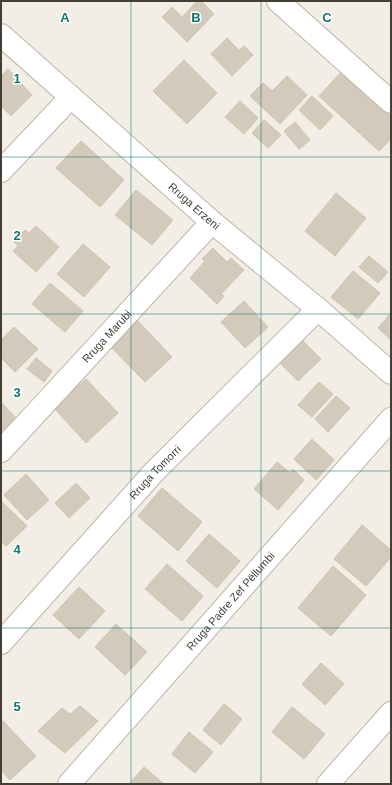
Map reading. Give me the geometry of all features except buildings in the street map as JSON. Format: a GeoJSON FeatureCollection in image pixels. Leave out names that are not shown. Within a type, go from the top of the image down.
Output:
{"type":"FeatureCollection","features":[{"type":"Feature","properties":{"kind":"street"},"geometry":{"type":"LineString","coordinates":[[278,1],[391,102]]}},
{"type":"Feature","properties":{"kind":"street","name":"Rruga Erzeni"},"geometry":{"type":"LineString","coordinates":[[1,35],[212,222],[318,309],[391,373]]}},
{"type":"Feature","properties":{"kind":"street"},"geometry":{"type":"LineString","coordinates":[[1,172],[71,97]]}},
{"type":"Feature","properties":{"kind":"street","name":"Rruga Marubi"},"geometry":{"type":"LineString","coordinates":[[1,451],[212,222]]}},
{"type":"Feature","properties":{"kind":"street","name":"Rruga Tomorri"},"geometry":{"type":"LineString","coordinates":[[1,643],[154,472],[318,309]]}},
{"type":"Feature","properties":{"kind":"street","name":"Rruga Padre Zef Pëllumbi"},"geometry":{"type":"LineString","coordinates":[[69,784],[391,418]]}},
{"type":"Feature","properties":{"kind":"street"},"geometry":{"type":"LineString","coordinates":[[328,784],[391,713]]}}]}
